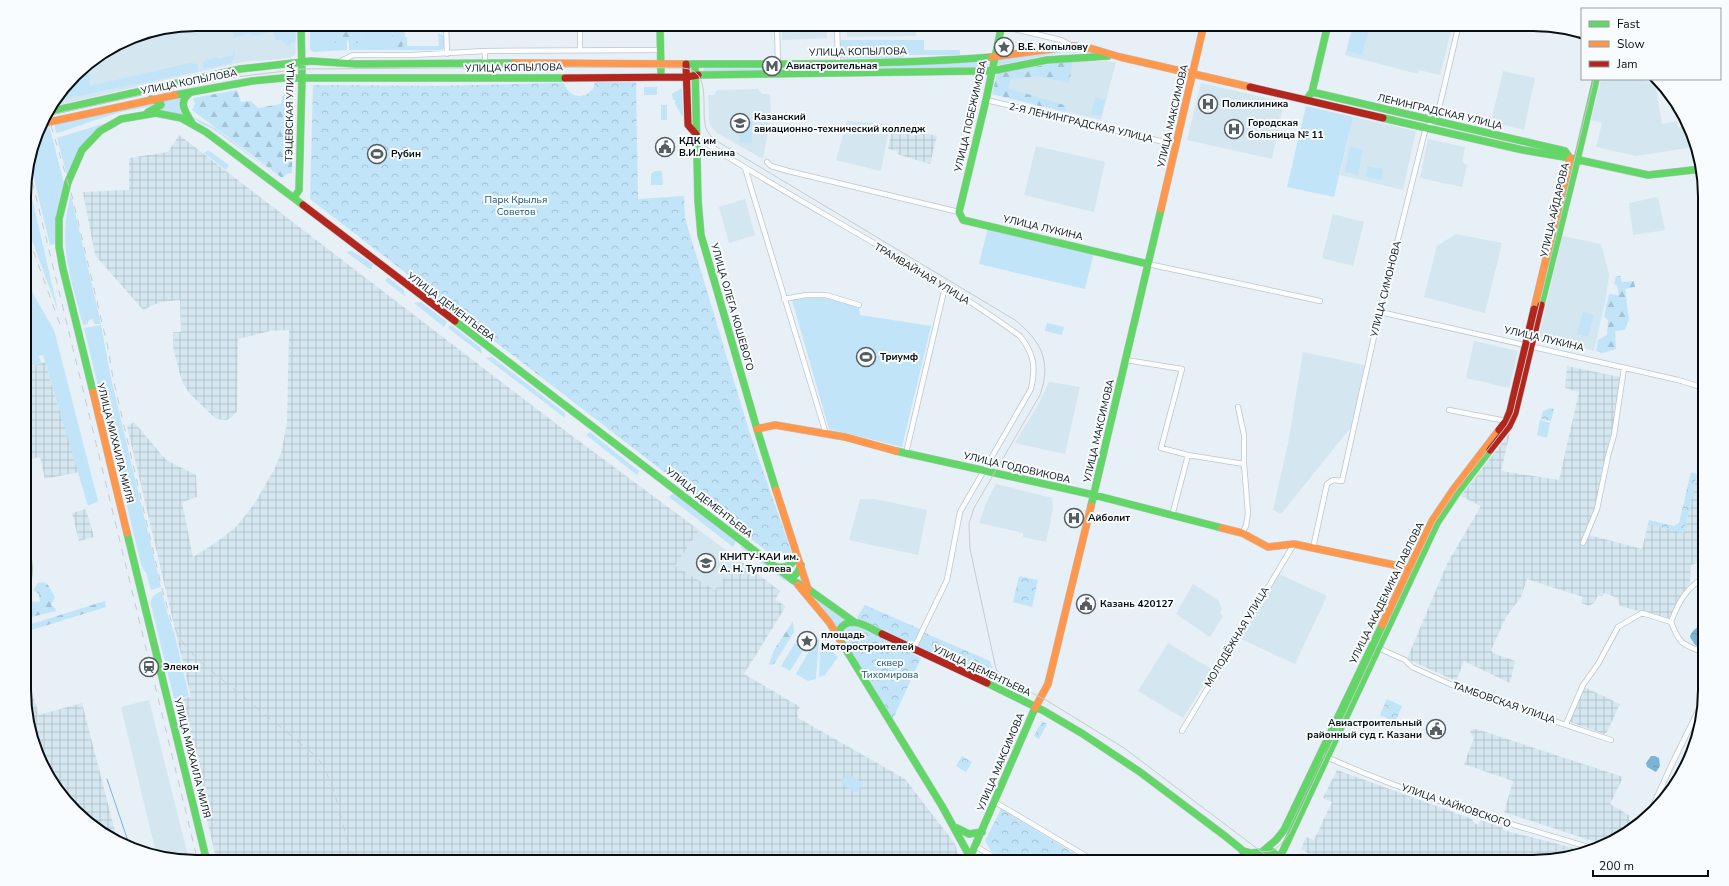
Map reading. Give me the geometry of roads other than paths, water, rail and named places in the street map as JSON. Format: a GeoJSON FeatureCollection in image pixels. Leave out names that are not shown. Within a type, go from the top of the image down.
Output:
{"type":"FeatureCollection","features":[{"type":"Feature","properties":{"kind":"main road","name":"ТЭЦЕВСКАЯ УЛИЦА"},"geometry":{"type":"LineString","coordinates":[[294,198],[297,194],[299,185],[302,78],[301,31]]}},
{"type":"Feature","properties":{"kind":"main road"},"geometry":{"type":"LineString","coordinates":[[660,31],[661,76]]}},
{"type":"Feature","properties":{"kind":"main road","name":"УЛИЦА ПОБЕЖИМОВА"},"geometry":{"type":"LineString","coordinates":[[958,212],[986,100],[991,70],[1000,31]]}},
{"type":"Feature","properties":{"kind":"main road","name":"УЛИЦА МАКСИМОВА"},"geometry":{"type":"LineString","coordinates":[[971,855],[1035,708],[1048,684],[1051,674],[1177,145],[1202,31]]}},
{"type":"Feature","properties":{"kind":"main road"},"geometry":{"type":"LineString","coordinates":[[1306,100],[1312,92],[1326,31]]}},
{"type":"Feature","properties":{"kind":"main road","name":"ЛЕНИНГРАДСКАЯ УЛИЦА"},"geometry":{"type":"LineString","coordinates":[[994,57],[1074,46],[1523,150],[1574,159],[1629,172],[1652,175],[1696,170]]}},
{"type":"Feature","properties":{"kind":"main road","name":"УЛИЦА КОПЫЛОВА"},"geometry":{"type":"LineString","coordinates":[[55,111],[240,69],[302,62],[339,62],[356,64],[778,64],[957,60],[994,57]]}},
{"type":"Feature","properties":{"kind":"main road","name":"ЛЕНИНГРАДСКАЯ УЛИЦА"},"geometry":{"type":"LineString","coordinates":[[991,70],[1065,58],[1120,57]]}},
{"type":"Feature","properties":{"kind":"main road"},"geometry":{"type":"LineString","coordinates":[[573,63],[578,64],[580,69],[578,76],[574,77]]}},
{"type":"Feature","properties":{"kind":"main road"},"geometry":{"type":"LineString","coordinates":[[686,64],[688,125],[696,134]]}},
{"type":"Feature","properties":{"kind":"main road","name":"УЛИЦА ОЛЕГА КОШЕВОГО"},"geometry":{"type":"LineString","coordinates":[[695,64],[698,201],[701,235],[757,429],[800,567],[805,589]]}},
{"type":"Feature","properties":{"kind":"main road","name":"УЛИЦА КОПЫЛОВА"},"geometry":{"type":"LineString","coordinates":[[48,122],[192,91],[283,78],[687,77],[695,75],[812,72],[951,73],[991,70]]}},
{"type":"Feature","properties":{"kind":"main road","name":"УЛИЦА АЙДАРОВА"},"geometry":{"type":"LineString","coordinates":[[1529,346],[1574,159],[1596,80]]}},
{"type":"Feature","properties":{"kind":"main road"},"geometry":{"type":"LineString","coordinates":[[192,91],[185,96],[182,101],[184,109],[192,123]]}},
{"type":"Feature","properties":{"kind":"main road","name":"ЛЕНИНГРАДСКАЯ УЛИЦА"},"geometry":{"type":"LineString","coordinates":[[1312,92],[1565,151],[1574,159]]}},
{"type":"Feature","properties":{"kind":"main road"},"geometry":{"type":"LineString","coordinates":[[141,114],[160,106],[160,102],[151,99]]}},
{"type":"Feature","properties":{"kind":"main road","name":"УЛИЦА МИХАИЛА МИЛЯ"},"geometry":{"type":"LineString","coordinates":[[192,123],[181,118],[162,114],[141,114],[121,119],[100,131],[82,150],[69,177],[61,205],[59,219],[59,247],[68,291],[205,855]]}},
{"type":"Feature","properties":{"kind":"main road","name":"УЛИЦА ДЕМЕНТЬЕВА"},"geometry":{"type":"LineString","coordinates":[[192,123],[294,198],[440,311],[591,424],[792,580],[853,621],[1047,713],[1109,750],[1244,851],[1247,855]]}},
{"type":"Feature","properties":{"kind":"main road","name":"УЛИЦА ЛУКИНА"},"geometry":{"type":"LineString","coordinates":[[958,212],[963,220],[1148,264]]}},
{"type":"Feature","properties":{"kind":"main road","name":"УЛИЦА АКАДЕМИКА ПАВЛОВА"},"geometry":{"type":"LineString","coordinates":[[1281,855],[1324,756],[1438,510],[1506,421],[1529,346]]}},
{"type":"Feature","properties":{"kind":"main road","name":"УЛИЦА АКАДЕМИКА ПАВЛОВА"},"geometry":{"type":"LineString","coordinates":[[1260,852],[1279,837],[1284,830],[1324,756],[1378,648],[1437,523],[1457,493],[1509,426],[1514,417],[1529,346]]}},
{"type":"Feature","properties":{"kind":"main road","name":"УЛИЦА ГОДОВИКОВА"},"geometry":{"type":"LineString","coordinates":[[757,429],[775,425],[826,434],[1094,495],[1242,534],[1268,547],[1294,544],[1410,568]]}},
{"type":"Feature","properties":{"kind":"main road","name":"УЛИЦА ОЛЕГА КОШЕВОГО"},"geometry":{"type":"LineString","coordinates":[[794,547],[800,567]]}},
{"type":"Feature","properties":{"kind":"main road"},"geometry":{"type":"LineString","coordinates":[[777,567],[789,567],[794,563],[796,557]]}},
{"type":"Feature","properties":{"kind":"main road"},"geometry":{"type":"LineString","coordinates":[[792,580],[800,567]]}},
{"type":"Feature","properties":{"kind":"main road"},"geometry":{"type":"LineString","coordinates":[[805,589],[829,622],[953,823],[967,855]]}},
{"type":"Feature","properties":{"kind":"main road"},"geometry":{"type":"LineString","coordinates":[[840,640],[840,629],[846,622],[853,621]]}},
{"type":"Feature","properties":{"kind":"main road"},"geometry":{"type":"LineString","coordinates":[[953,823],[964,833],[974,834],[982,832]]}},
{"type":"Feature","properties":{"kind":"main road","name":"УЛИЦА ДЕМЕНТЬЕВА"},"geometry":{"type":"LineString","coordinates":[[1244,851],[1271,851],[1277,855]]}},
{"type":"Feature","properties":{"kind":"main road","name":"УЛИЦА ДЕМЕНТЬЕВА"},"geometry":{"type":"LineString","coordinates":[[1257,855],[1260,852]]}},
{"type":"Feature","properties":{"kind":"street"},"geometry":{"type":"LineString","coordinates":[[446,31],[447,54]]}},
{"type":"Feature","properties":{"kind":"street"},"geometry":{"type":"LineString","coordinates":[[580,31],[580,50]]}},
{"type":"Feature","properties":{"kind":"street"},"geometry":{"type":"LineString","coordinates":[[777,31],[778,64]]}},
{"type":"Feature","properties":{"kind":"street"},"geometry":{"type":"LineString","coordinates":[[837,31],[838,63]]}},
{"type":"Feature","properties":{"kind":"street","name":"ЛЕНИНГРАДСКАЯ УЛИЦА"},"geometry":{"type":"LineString","coordinates":[[1025,31],[1060,40],[1074,46]]}},
{"type":"Feature","properties":{"kind":"street"},"geometry":{"type":"LineString","coordinates":[[1426,127],[1436,121],[1457,31]]}},
{"type":"Feature","properties":{"kind":"street","name":"УЛИЦА КОПЫЛОВА"},"geometry":{"type":"LineString","coordinates":[[339,62],[353,55],[447,54],[485,51],[661,50]]}},
{"type":"Feature","properties":{"kind":"street"},"geometry":{"type":"LineString","coordinates":[[485,51],[485,63]]}},
{"type":"Feature","properties":{"kind":"street","name":"2-Я ЛЕНИНГРАДСКАЯ УЛИЦА"},"geometry":{"type":"LineString","coordinates":[[986,100],[1177,145]]}},
{"type":"Feature","properties":{"kind":"street","name":"УЛИЦА СИМОНОВА"},"geometry":{"type":"LineString","coordinates":[[1313,548],[1327,484],[1333,480],[1342,481],[1380,312],[1426,127]]}},
{"type":"Feature","properties":{"kind":"street","name":"ТРАМВАЙНАЯ УЛИЦА"},"geometry":{"type":"LineString","coordinates":[[696,134],[702,140],[745,168],[945,286],[1020,336],[1028,347],[1033,361],[1034,375],[1030,389],[960,512],[946,584],[914,650]]}},
{"type":"Feature","properties":{"kind":"street","name":"УЛИЦА ЛУКИНА"},"geometry":{"type":"LineString","coordinates":[[767,162],[771,166],[782,169],[958,212]]}},
{"type":"Feature","properties":{"kind":"street"},"geometry":{"type":"LineString","coordinates":[[745,168],[826,434]]}},
{"type":"Feature","properties":{"kind":"street","name":"УЛИЦА ЛУКИНА"},"geometry":{"type":"LineString","coordinates":[[1148,264],[1320,301]]}},
{"type":"Feature","properties":{"kind":"street"},"geometry":{"type":"LineString","coordinates":[[906,453],[945,286]]}},
{"type":"Feature","properties":{"kind":"street"},"geometry":{"type":"LineString","coordinates":[[784,299],[806,295],[826,296],[859,305]]}},
{"type":"Feature","properties":{"kind":"street","name":"УЛИЦА ЛУКИНА"},"geometry":{"type":"LineString","coordinates":[[1380,312],[1698,386]]}},
{"type":"Feature","properties":{"kind":"street"},"geometry":{"type":"LineString","coordinates":[[1126,360],[1182,369],[1161,448],[1188,455],[1244,464]]}},
{"type":"Feature","properties":{"kind":"street"},"geometry":{"type":"LineString","coordinates":[[1583,543],[1597,509],[1614,435],[1624,368]]}},
{"type":"Feature","properties":{"kind":"street"},"geometry":{"type":"LineString","coordinates":[[1238,407],[1244,435],[1244,464],[1248,513],[1246,526],[1242,534]]}},
{"type":"Feature","properties":{"kind":"street"},"geometry":{"type":"LineString","coordinates":[[1449,410],[1506,421]]}},
{"type":"Feature","properties":{"kind":"street"},"geometry":{"type":"LineString","coordinates":[[1172,516],[1188,455]]}},
{"type":"Feature","properties":{"kind":"street","name":"МОЛОДЁЖНАЯ УЛИЦА"},"geometry":{"type":"LineString","coordinates":[[1182,731],[1294,544]]}},
{"type":"Feature","properties":{"kind":"street"},"geometry":{"type":"LineString","coordinates":[[1698,581],[1692,585],[1677,605],[1671,622],[1677,638],[1682,644],[1698,650]]}},
{"type":"Feature","properties":{"kind":"street"},"geometry":{"type":"LineString","coordinates":[[1566,724],[1583,685],[1598,664],[1618,628],[1642,613],[1671,622]]}},
{"type":"Feature","properties":{"kind":"street","name":"ТАМБОВСКАЯ УЛИЦА"},"geometry":{"type":"LineString","coordinates":[[1378,648],[1405,660],[1412,668],[1470,693],[1611,740]]}},
{"type":"Feature","properties":{"kind":"street"},"geometry":{"type":"LineString","coordinates":[[1655,801],[1697,714]]}},
{"type":"Feature","properties":{"kind":"street","name":"УЛИЦА ЧАЙКОВСКОГО"},"geometry":{"type":"LineString","coordinates":[[1324,756],[1408,790],[1509,824],[1585,846]]}},
{"type":"Feature","properties":{"kind":"street"},"geometry":{"type":"LineString","coordinates":[[995,802],[1084,855]]}},
{"type":"Feature","properties":{"kind":"street"},"geometry":{"type":"LineString","coordinates":[[975,846],[990,855]]}},
{"type":"Feature","properties":{"kind":"water"},"geometry":{"type":"Polygon","coordinates":[[[1698,627],[1698,646],[1695,645],[1690,637],[1698,627]]]}},
{"type":"Feature","properties":{"kind":"water"},"geometry":{"type":"Polygon","coordinates":[[[1651,756],[1659,758],[1660,766],[1656,772],[1647,767],[1646,763],[1651,756]]]}},
{"type":"Feature","properties":{"kind":"waterway"},"geometry":{"type":"LineString","coordinates":[[107,779],[128,840]]}},
{"type":"Feature","properties":{"kind":"tram line"},"geometry":{"type":"LineString","coordinates":[[52,114],[211,80],[302,69],[580,67],[683,68],[692,70],[702,83],[706,128],[715,140],[1015,320],[1032,336],[1038,344],[1042,353],[1045,372],[1040,395],[974,508],[969,524],[970,549],[996,669],[1006,680],[1046,700],[1124,748],[1266,855]]}},
{"type":"Feature","properties":{"kind":"tram line"},"geometry":{"type":"LineString","coordinates":[[1260,851],[1265,852],[1274,850],[1281,844],[1290,832],[1435,522],[1455,492],[1507,425],[1513,413],[1594,80]]}},
{"type":"Feature","properties":{"kind":"railway"},"geometry":{"type":"LineString","coordinates":[[49,120],[72,196],[162,589],[171,620],[181,640],[198,660],[316,756],[324,768],[335,794],[353,855]]}},
{"type":"Feature","properties":{"kind":"railway"},"geometry":{"type":"LineString","coordinates":[[32,179],[196,855]]}},
{"type":"Feature","properties":{"kind":"railway"},"geometry":{"type":"LineString","coordinates":[[31,244],[62,330]]}},
{"type":"Feature","properties":{"kind":"place","name":"В.Е. Копылову"},"geometry":{"type":"Point","coordinates":[1004,47]}},
{"type":"Feature","properties":{"kind":"place","name":"Авиастроительная"},"geometry":{"type":"Point","coordinates":[772,66]}},
{"type":"Feature","properties":{"kind":"place","name":"Поликлиника"},"geometry":{"type":"Point","coordinates":[1208,104]}},
{"type":"Feature","properties":{"kind":"place","name":"Казанский авиационно-технический колледж"},"geometry":{"type":"Point","coordinates":[740,123]}},
{"type":"Feature","properties":{"kind":"place","name":"Городская больница № 11"},"geometry":{"type":"Point","coordinates":[1234,129]}},
{"type":"Feature","properties":{"kind":"place","name":"КДК им В.И.Ленина"},"geometry":{"type":"Point","coordinates":[665,147]}},
{"type":"Feature","properties":{"kind":"place","name":"Рубин"},"geometry":{"type":"Point","coordinates":[377,154]}},
{"type":"Feature","properties":{"kind":"place","name":"Триумф"},"geometry":{"type":"Point","coordinates":[866,357]}},
{"type":"Feature","properties":{"kind":"place","name":"Айболит"},"geometry":{"type":"Point","coordinates":[1074,518]}},
{"type":"Feature","properties":{"kind":"place","name":"КНИТУ-КАИ им. А. Н. Туполева"},"geometry":{"type":"Point","coordinates":[706,563]}},
{"type":"Feature","properties":{"kind":"place","name":"Казань 420127"},"geometry":{"type":"Point","coordinates":[1086,604]}},
{"type":"Feature","properties":{"kind":"place","name":"площадь Моторостроителей"},"geometry":{"type":"Point","coordinates":[807,641]}},
{"type":"Feature","properties":{"kind":"place","name":"Элекон"},"geometry":{"type":"Point","coordinates":[149,667]}},
{"type":"Feature","properties":{"kind":"place","name":"Авиастроительный районный суд г. Казани"},"geometry":{"type":"Point","coordinates":[1436,729]}},
{"type":"Feature","properties":{"kind":"park label","name":"Парк Крылья Советов"},"geometry":{"type":"Point","coordinates":[516,206]}},
{"type":"Feature","properties":{"kind":"park label","name":"сквер Тихомирова"},"geometry":{"type":"Point","coordinates":[890,668]}}]}
